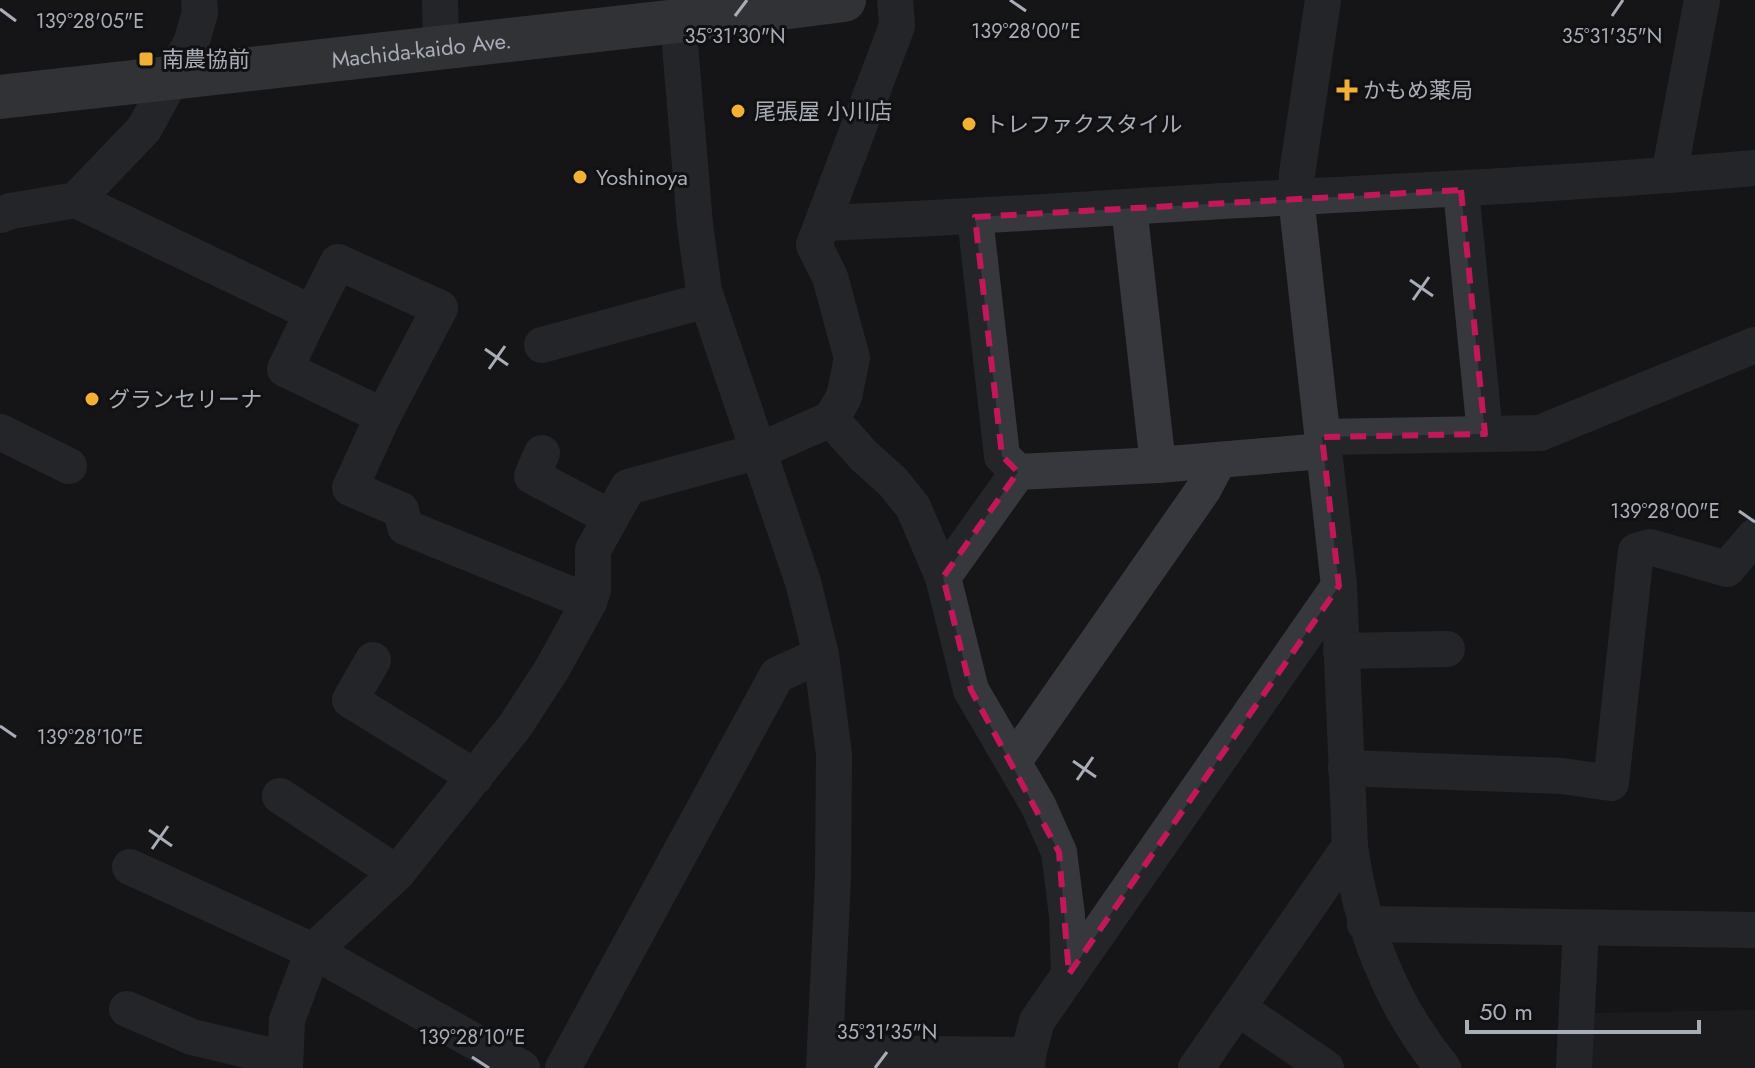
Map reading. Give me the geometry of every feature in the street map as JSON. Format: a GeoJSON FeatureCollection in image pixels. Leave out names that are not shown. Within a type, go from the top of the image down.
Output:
{"type":"FeatureCollection","features":[{"type":"Feature","properties":{"kind":"main road","name":"Machida-kaido Ave."},"geometry":{"type":"LineString","coordinates":[[0,97],[844,0]]}},
{"type":"Feature","properties":{"kind":"street"},"geometry":{"type":"LineString","coordinates":[[0,215],[76,200],[144,129],[191,43],[200,13],[199,0]]}},
{"type":"Feature","properties":{"kind":"street"},"geometry":{"type":"LineString","coordinates":[[440,0],[441,48]]}},
{"type":"Feature","properties":{"kind":"street"},"geometry":{"type":"LineString","coordinates":[[127,1009],[192,1037],[284,1063],[287,1020],[313,951],[397,873],[515,726],[589,602],[593,590],[593,550],[628,487],[756,452],[831,419],[844,397],[852,358],[830,277],[814,245],[897,26],[895,0]]}},
{"type":"Feature","properties":{"kind":"street"},"geometry":{"type":"LineString","coordinates":[[1323,0],[1296,197],[1339,586],[1350,846],[1365,924],[1403,1011],[1426,1048],[1443,1068]]}},
{"type":"Feature","properties":{"kind":"street"},"geometry":{"type":"LineString","coordinates":[[1669,175],[1702,0]]}},
{"type":"Feature","properties":{"kind":"street"},"geometry":{"type":"LineString","coordinates":[[678,21],[695,225],[707,300],[756,452],[803,582],[821,655],[834,754],[833,878],[824,1061],[1027,1062],[1037,1021],[1339,586]]}},
{"type":"Feature","properties":{"kind":"street"},"geometry":{"type":"LineString","coordinates":[[823,223],[1461,190],[1755,168]]}},
{"type":"Feature","properties":{"kind":"street"},"geometry":{"type":"LineString","coordinates":[[1461,190],[1485,434]]}},
{"type":"Feature","properties":{"kind":"street"},"geometry":{"type":"LineString","coordinates":[[76,200],[312,313]]}},
{"type":"Feature","properties":{"kind":"street"},"geometry":{"type":"LineString","coordinates":[[1129,207],[1158,465]]}},
{"type":"Feature","properties":{"kind":"street"},"geometry":{"type":"LineString","coordinates":[[975,217],[1002,456],[1018,472],[1219,460],[1322,444],[1540,433],[1755,345]]}},
{"type":"Feature","properties":{"kind":"street"},"geometry":{"type":"LineString","coordinates":[[383,416],[285,369],[338,262],[440,308],[383,416],[350,488],[401,510],[405,527],[589,602]]}},
{"type":"Feature","properties":{"kind":"street"},"geometry":{"type":"LineString","coordinates":[[542,345],[707,300]]}},
{"type":"Feature","properties":{"kind":"street"},"geometry":{"type":"LineString","coordinates":[[831,419],[864,456],[893,482],[913,507],[943,577],[971,690],[1038,805],[1059,852],[1067,915],[1069,974]]}},
{"type":"Feature","properties":{"kind":"street"},"geometry":{"type":"LineString","coordinates":[[0,432],[69,466]]}},
{"type":"Feature","properties":{"kind":"street"},"geometry":{"type":"LineString","coordinates":[[542,453],[532,476],[611,518]]}},
{"type":"Feature","properties":{"kind":"street"},"geometry":{"type":"LineString","coordinates":[[1014,761],[1203,490],[1219,460]]}},
{"type":"Feature","properties":{"kind":"street"},"geometry":{"type":"LineString","coordinates":[[943,577],[1018,472]]}},
{"type":"Feature","properties":{"kind":"street"},"geometry":{"type":"LineString","coordinates":[[1346,768],[1562,776],[1611,783],[1636,551],[1650,547],[1727,569],[1755,536]]}},
{"type":"Feature","properties":{"kind":"street"},"geometry":{"type":"LineString","coordinates":[[1341,651],[1447,649]]}},
{"type":"Feature","properties":{"kind":"street"},"geometry":{"type":"LineString","coordinates":[[563,1068],[777,675],[821,655]]}},
{"type":"Feature","properties":{"kind":"street"},"geometry":{"type":"LineString","coordinates":[[373,660],[350,700],[475,777]]}},
{"type":"Feature","properties":{"kind":"street"},"geometry":{"type":"LineString","coordinates":[[280,796],[397,873]]}},
{"type":"Feature","properties":{"kind":"street"},"geometry":{"type":"LineString","coordinates":[[1196,1068],[1350,846]]}},
{"type":"Feature","properties":{"kind":"street"},"geometry":{"type":"LineString","coordinates":[[130,867],[313,951],[522,1068]]}},
{"type":"Feature","properties":{"kind":"street"},"geometry":{"type":"LineString","coordinates":[[1365,924],[1755,930]]}},
{"type":"Feature","properties":{"kind":"street"},"geometry":{"type":"LineString","coordinates":[[1574,1068],[1581,928]]}},
{"type":"Feature","properties":{"kind":"street"},"geometry":{"type":"LineString","coordinates":[[1238,1008],[1326,1068]]}},
{"type":"Feature","properties":{"kind":"highlighted area"},"geometry":{"type":"Polygon","coordinates":[[[1461,190],[1485,434],[1322,437],[1339,586],[1069,974],[1059,852],[971,690],[943,577],[1018,472],[1002,456],[975,217],[1461,190]]]}},
{"type":"Feature","properties":{"kind":"shaded area"},"geometry":{"type":"Polygon","coordinates":[[[1755,1010],[1755,1068],[1590,1068],[1594,1013],[1755,1010]]]}},
{"type":"Feature","properties":{"kind":"place","name":"南農協前"},"geometry":{"type":"Point","coordinates":[146,59]}},
{"type":"Feature","properties":{"kind":"place","name":"かもめ薬局"},"geometry":{"type":"Point","coordinates":[1347,90]}},
{"type":"Feature","properties":{"kind":"place","name":"尾張屋 小川店"},"geometry":{"type":"Point","coordinates":[738,111]}},
{"type":"Feature","properties":{"kind":"place","name":"トレファクスタイル"},"geometry":{"type":"Point","coordinates":[969,124]}},
{"type":"Feature","properties":{"kind":"place","name":"Yoshinoya"},"geometry":{"type":"Point","coordinates":[580,177]}},
{"type":"Feature","properties":{"kind":"place","name":"グランセリーナ"},"geometry":{"type":"Point","coordinates":[92,399]}}]}
